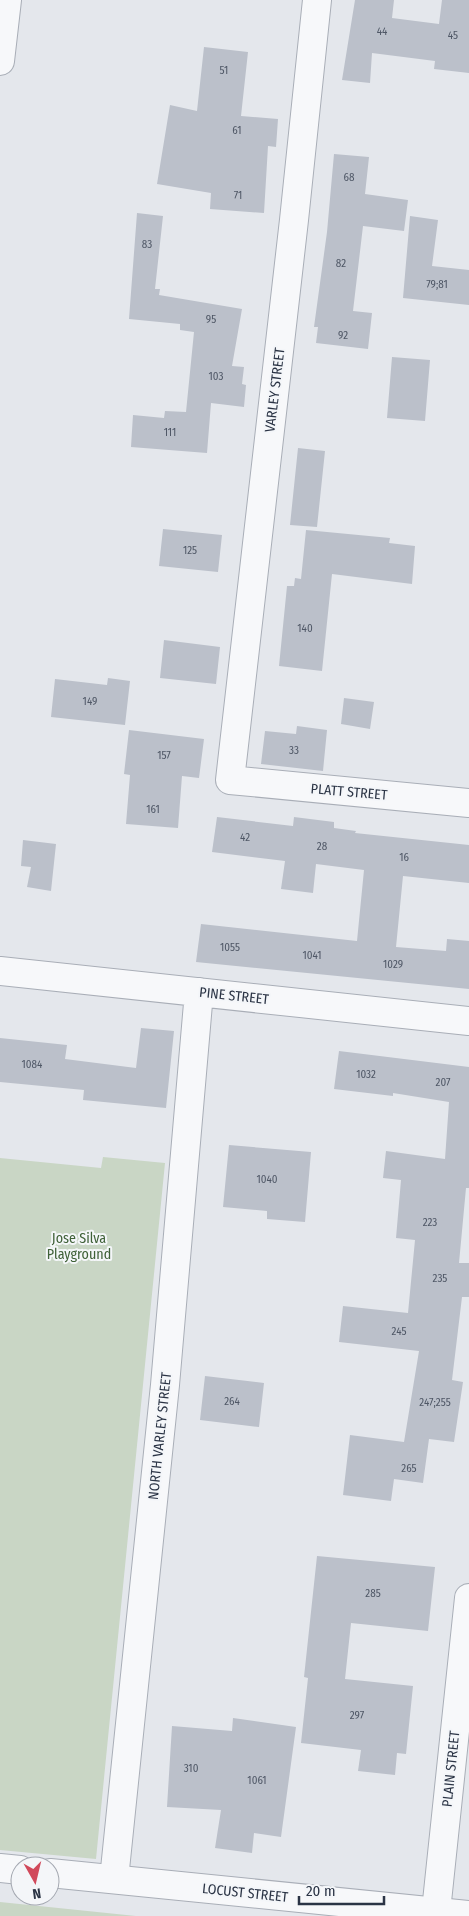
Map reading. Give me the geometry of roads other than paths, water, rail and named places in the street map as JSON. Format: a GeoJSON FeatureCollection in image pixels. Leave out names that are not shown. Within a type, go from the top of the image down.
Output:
{"type":"FeatureCollection","features":[{"type":"Feature","properties":{"kind":"street"},"geometry":{"type":"LineString","coordinates":[[0,61],[7,0]]}},
{"type":"Feature","properties":{"kind":"street","name":"VARLEY STREET"},"geometry":{"type":"LineString","coordinates":[[230,780],[294,220],[317,0]]}},
{"type":"Feature","properties":{"kind":"street","name":"PLATT STREET"},"geometry":{"type":"LineString","coordinates":[[230,780],[469,803]]}},
{"type":"Feature","properties":{"kind":"street","name":"PINE STREET"},"geometry":{"type":"LineString","coordinates":[[0,971],[469,1021]]}},
{"type":"Feature","properties":{"kind":"street","name":"NORTH VARLEY STREET"},"geometry":{"type":"LineString","coordinates":[[114,1880],[165,1385],[200,992]]}},
{"type":"Feature","properties":{"kind":"street","name":"PLAIN STREET"},"geometry":{"type":"LineString","coordinates":[[436,1911],[469,1598]]}},
{"type":"Feature","properties":{"kind":"street","name":"LOCUST STREET"},"geometry":{"type":"LineString","coordinates":[[60,1874],[469,1914]]}},
{"type":"Feature","properties":{"kind":"park label","name":"Jose Silva Playground"},"geometry":{"type":"Point","coordinates":[79,1246]}}]}
